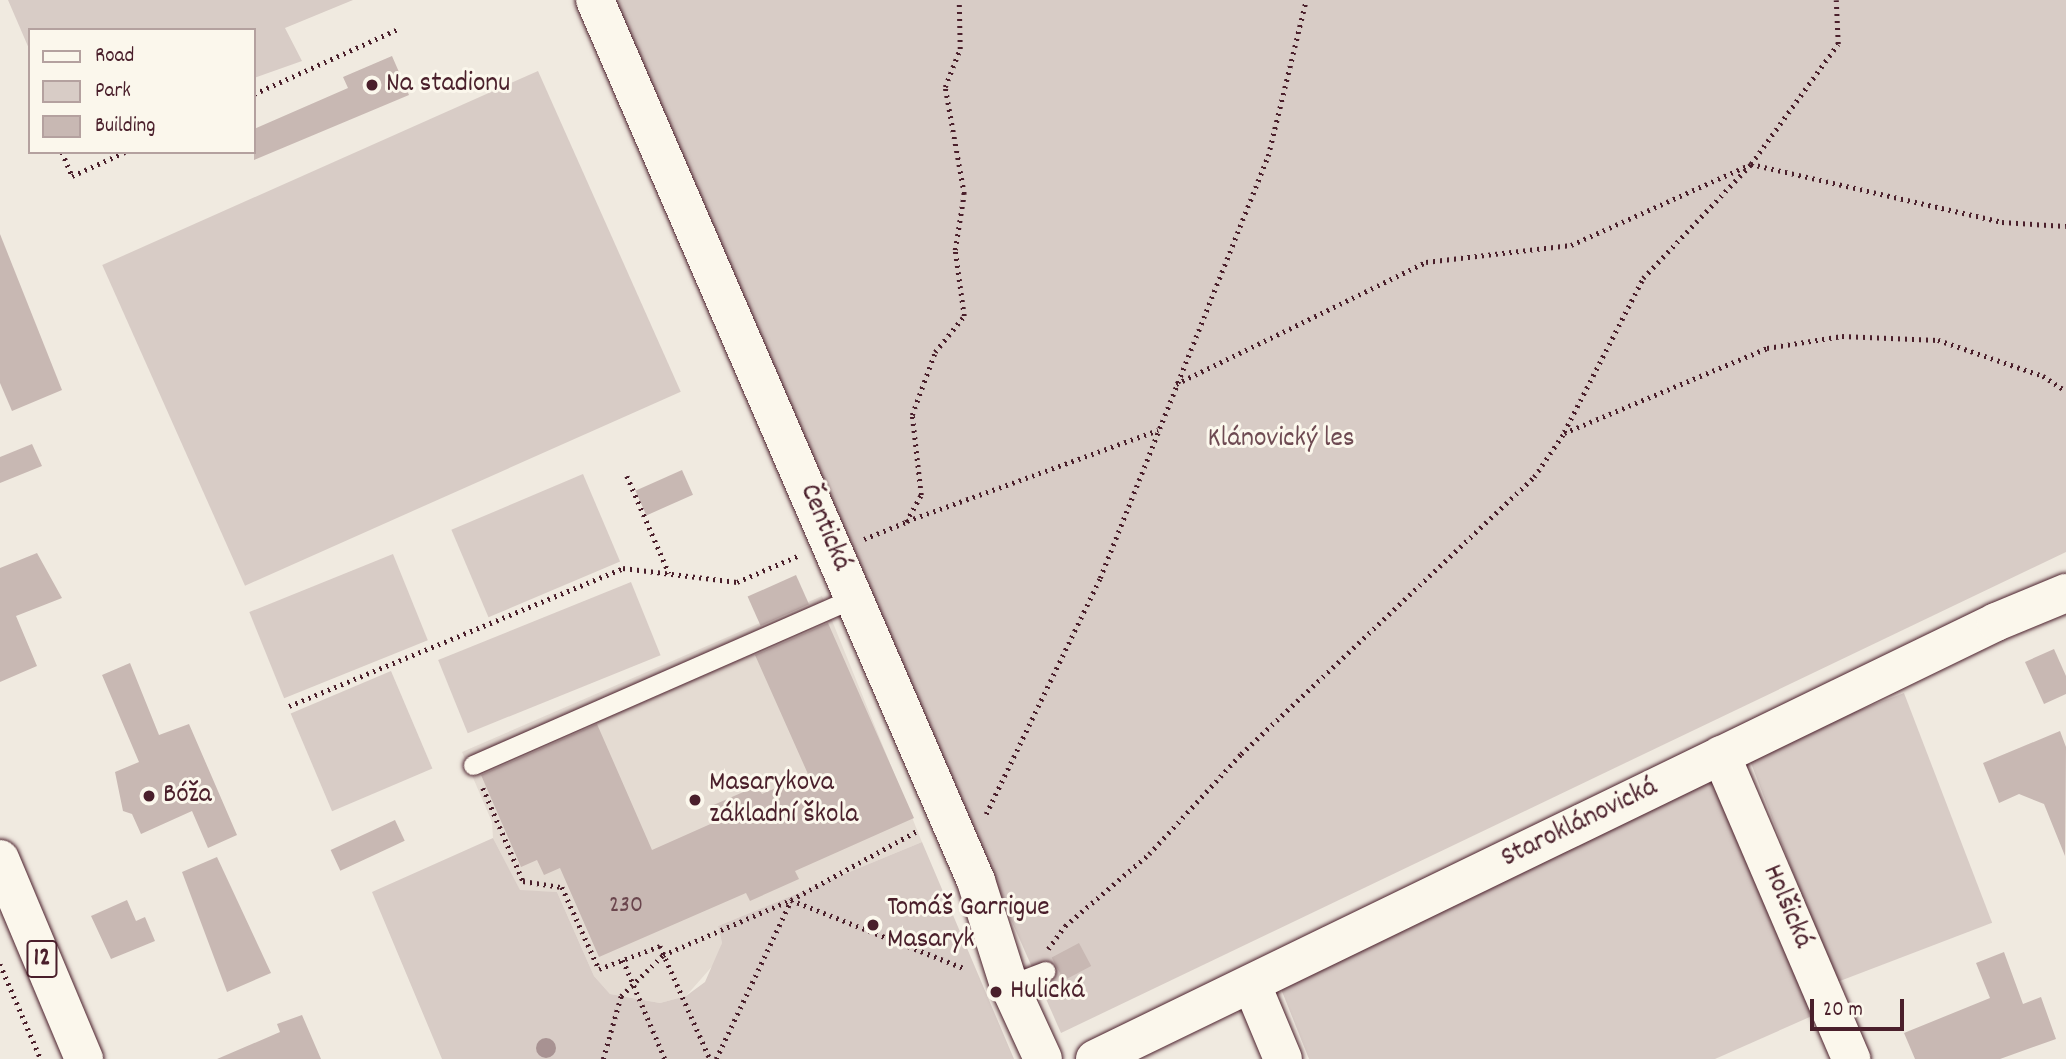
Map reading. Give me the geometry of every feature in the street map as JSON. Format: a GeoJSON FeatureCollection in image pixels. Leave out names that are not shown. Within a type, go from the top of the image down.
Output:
{"type":"FeatureCollection","features":[{"type":"Feature","properties":{"kind":"street","name":"Čentická"},"geometry":{"type":"LineString","coordinates":[[596,0],[815,534],[854,598],[960,843],[995,980],[1043,1059]]}},
{"type":"Feature","properties":{"kind":"street","name":"Staroklánovická"},"geometry":{"type":"LineString","coordinates":[[1096,1059],[1721,755],[2066,593]]}},
{"type":"Feature","properties":{"kind":"street","name":"Holšická"},"geometry":{"type":"LineString","coordinates":[[1721,755],[1851,1059]]}},
{"type":"Feature","properties":{"kind":"street","name":"12"},"geometry":{"type":"LineString","coordinates":[[0,859],[83,1059]]}},
{"type":"Feature","properties":{"kind":"street"},"geometry":{"type":"LineString","coordinates":[[1252,985],[1283,1059]]}},
{"type":"Feature","properties":{"kind":"lane"},"geometry":{"type":"LineString","coordinates":[[472,765],[854,598]]}},
{"type":"Feature","properties":{"kind":"lane"},"geometry":{"type":"LineString","coordinates":[[995,980],[1045,971]]}},
{"type":"Feature","properties":{"kind":"path"},"geometry":{"type":"LineString","coordinates":[[906,522],[921,495],[912,415],[935,352],[964,316],[956,250],[964,194],[945,87],[960,50],[959,0]]}},
{"type":"Feature","properties":{"kind":"path"},"geometry":{"type":"LineString","coordinates":[[960,843],[1005,785],[1100,578],[1268,156],[1288,90],[1306,0]]}},
{"type":"Feature","properties":{"kind":"path"},"geometry":{"type":"LineString","coordinates":[[1045,971],[1048,946],[1065,926],[1111,891],[1241,754],[1534,477],[1564,433],[1643,278],[1751,164],[1838,44],[1836,0]]}},
{"type":"Feature","properties":{"kind":"path"},"geometry":{"type":"LineString","coordinates":[[256,93],[398,29]]}},
{"type":"Feature","properties":{"kind":"path"},"geometry":{"type":"LineString","coordinates":[[63,154],[72,176],[121,154]]}},
{"type":"Feature","properties":{"kind":"path"},"geometry":{"type":"LineString","coordinates":[[1176,384],[1426,262],[1571,245],[1751,164],[2002,222],[2066,226]]}},
{"type":"Feature","properties":{"kind":"path"},"geometry":{"type":"LineString","coordinates":[[1564,433],[1767,348],[1842,336],[1938,341],[2043,376],[2066,391]]}},
{"type":"Feature","properties":{"kind":"path"},"geometry":{"type":"LineString","coordinates":[[289,706],[623,568],[737,582],[815,534],[866,540],[906,522],[1158,430]]}},
{"type":"Feature","properties":{"kind":"path"},"geometry":{"type":"LineString","coordinates":[[627,476],[670,574]]}},
{"type":"Feature","properties":{"kind":"path"},"geometry":{"type":"LineString","coordinates":[[472,765],[523,881],[562,887],[599,969],[660,946],[710,1059]]}},
{"type":"Feature","properties":{"kind":"path"},"geometry":{"type":"LineString","coordinates":[[603,1059],[621,996],[663,955],[791,900],[927,826]]}},
{"type":"Feature","properties":{"kind":"path"},"geometry":{"type":"LineString","coordinates":[[791,900],[995,980]]}},
{"type":"Feature","properties":{"kind":"path"},"geometry":{"type":"LineString","coordinates":[[716,1059],[791,900]]}},
{"type":"Feature","properties":{"kind":"path"},"geometry":{"type":"LineString","coordinates":[[623,960],[665,1059]]}},
{"type":"Feature","properties":{"kind":"path"},"geometry":{"type":"LineString","coordinates":[[0,964],[41,1059]]}},
{"type":"Feature","properties":{"kind":"shaded area","name":"Masarykova základní škola"},"geometry":{"type":"Polygon","coordinates":[[[822,596],[922,842],[718,926],[722,943],[716,962],[686,996],[660,1003],[610,994],[594,976],[557,892],[520,891],[493,838],[492,822],[462,752],[822,596]]]}},
{"type":"Feature","properties":{"kind":"green space"},"geometry":{"type":"Polygon","coordinates":[[[8,0],[353,0],[285,28],[302,61],[256,77],[256,28],[28,28],[28,46],[8,0]]]}},
{"type":"Feature","properties":{"kind":"green space","name":"Klánovický les"},"geometry":{"type":"Polygon","coordinates":[[[605,0],[2066,0],[2066,552],[1061,1033],[605,0]]]}},
{"type":"Feature","properties":{"kind":"green space"},"geometry":{"type":"Polygon","coordinates":[[[538,71],[681,392],[245,586],[102,265],[538,71]]]}},
{"type":"Feature","properties":{"kind":"green space"},"geometry":{"type":"Polygon","coordinates":[[[583,474],[620,561],[488,617],[451,530],[583,474]]]}},
{"type":"Feature","properties":{"kind":"green space"},"geometry":{"type":"Polygon","coordinates":[[[393,554],[428,640],[284,698],[249,612],[393,554]]]}},
{"type":"Feature","properties":{"kind":"green space"},"geometry":{"type":"Polygon","coordinates":[[[631,582],[661,655],[468,733],[438,660],[631,582]]]}},
{"type":"Feature","properties":{"kind":"green space"},"geometry":{"type":"Polygon","coordinates":[[[391,671],[432,769],[332,811],[291,714],[391,671]]]}},
{"type":"Feature","properties":{"kind":"green space"},"geometry":{"type":"Polygon","coordinates":[[[1904,693],[1992,923],[1835,983],[1747,753],[1904,693]]]}},
{"type":"Feature","properties":{"kind":"green space"},"geometry":{"type":"Polygon","coordinates":[[[1714,775],[1812,1016],[1715,1059],[1309,1059],[1281,989],[1714,775]]]}},
{"type":"Feature","properties":{"kind":"green space"},"geometry":{"type":"Polygon","coordinates":[[[493,838],[520,890],[557,892],[594,976],[610,994],[660,1003],[686,996],[705,982],[722,943],[718,926],[922,842],[1014,1059],[442,1059],[372,892],[493,838]]]}},
{"type":"Feature","properties":{"kind":"building"},"geometry":{"type":"Polygon","coordinates":[[[392,56],[409,95],[254,160],[256,128],[348,88],[343,77],[392,56]]]}},
{"type":"Feature","properties":{"kind":"building"},"geometry":{"type":"Polygon","coordinates":[[[0,234],[62,390],[12,411],[0,383],[0,234]]]}},
{"type":"Feature","properties":{"kind":"building"},"geometry":{"type":"Polygon","coordinates":[[[32,444],[42,466],[0,483],[0,457],[32,444]]]}},
{"type":"Feature","properties":{"kind":"building"},"geometry":{"type":"Polygon","coordinates":[[[682,470],[693,495],[646,515],[635,491],[682,470]]]}},
{"type":"Feature","properties":{"kind":"building"},"geometry":{"type":"Polygon","coordinates":[[[37,553],[62,598],[16,616],[37,666],[0,682],[0,568],[37,553]]]}},
{"type":"Feature","properties":{"kind":"building"},"geometry":{"type":"Polygon","coordinates":[[[796,575],[809,604],[761,626],[748,597],[796,575]]]}},
{"type":"Feature","properties":{"kind":"building"},"geometry":{"type":"Polygon","coordinates":[[[828,623],[914,818],[795,871],[799,879],[750,901],[746,893],[599,957],[560,868],[544,875],[537,860],[521,867],[481,775],[597,724],[652,850],[715,822],[709,807],[757,786],[762,794],[808,774],[755,655],[828,623]]]}},
{"type":"Feature","properties":{"kind":"building"},"geometry":{"type":"Polygon","coordinates":[[[2054,649],[2066,676],[2066,694],[2044,704],[2025,662],[2054,649]]]}},
{"type":"Feature","properties":{"kind":"building"},"geometry":{"type":"Polygon","coordinates":[[[130,663],[159,735],[189,724],[237,835],[208,848],[192,811],[141,834],[132,814],[123,811],[115,772],[139,762],[102,675],[130,663]]]}},
{"type":"Feature","properties":{"kind":"building"},"geometry":{"type":"Polygon","coordinates":[[[2060,731],[2066,747],[2065,856],[2044,804],[2019,794],[1999,803],[1983,763],[2060,731]]]}},
{"type":"Feature","properties":{"kind":"building"},"geometry":{"type":"Polygon","coordinates":[[[395,820],[405,841],[340,871],[331,850],[395,820]]]}},
{"type":"Feature","properties":{"kind":"building"},"geometry":{"type":"Polygon","coordinates":[[[217,857],[271,973],[227,992],[182,872],[217,857]]]}},
{"type":"Feature","properties":{"kind":"building"},"geometry":{"type":"Polygon","coordinates":[[[127,900],[136,921],[145,917],[155,941],[111,959],[91,916],[127,900]]]}},
{"type":"Feature","properties":{"kind":"building"},"geometry":{"type":"Polygon","coordinates":[[[1079,943],[1091,966],[1064,981],[1052,958],[1079,943]]]}},
{"type":"Feature","properties":{"kind":"building"},"geometry":{"type":"Polygon","coordinates":[[[2004,952],[2023,1004],[2041,997],[2056,1039],[2000,1059],[1915,1059],[1904,1033],[1990,998],[1976,963],[2004,952]]]}},
{"type":"Feature","properties":{"kind":"building"},"geometry":{"type":"Polygon","coordinates":[[[302,1015],[321,1059],[217,1059],[280,1032],[277,1024],[302,1015]]]}},
{"type":"Feature","properties":{"kind":"place","name":"Na stadionu"},"geometry":{"type":"Point","coordinates":[372,85]}},
{"type":"Feature","properties":{"kind":"place","name":"Bóža"},"geometry":{"type":"Point","coordinates":[149,796]}},
{"type":"Feature","properties":{"kind":"place","name":"Masarykova základní škola"},"geometry":{"type":"Point","coordinates":[695,800]}},
{"type":"Feature","properties":{"kind":"place","name":"Tomáš Garrigue Masaryk"},"geometry":{"type":"Point","coordinates":[873,925]}},
{"type":"Feature","properties":{"kind":"place","name":"Hulická"},"geometry":{"type":"Point","coordinates":[996,992]}}]}
